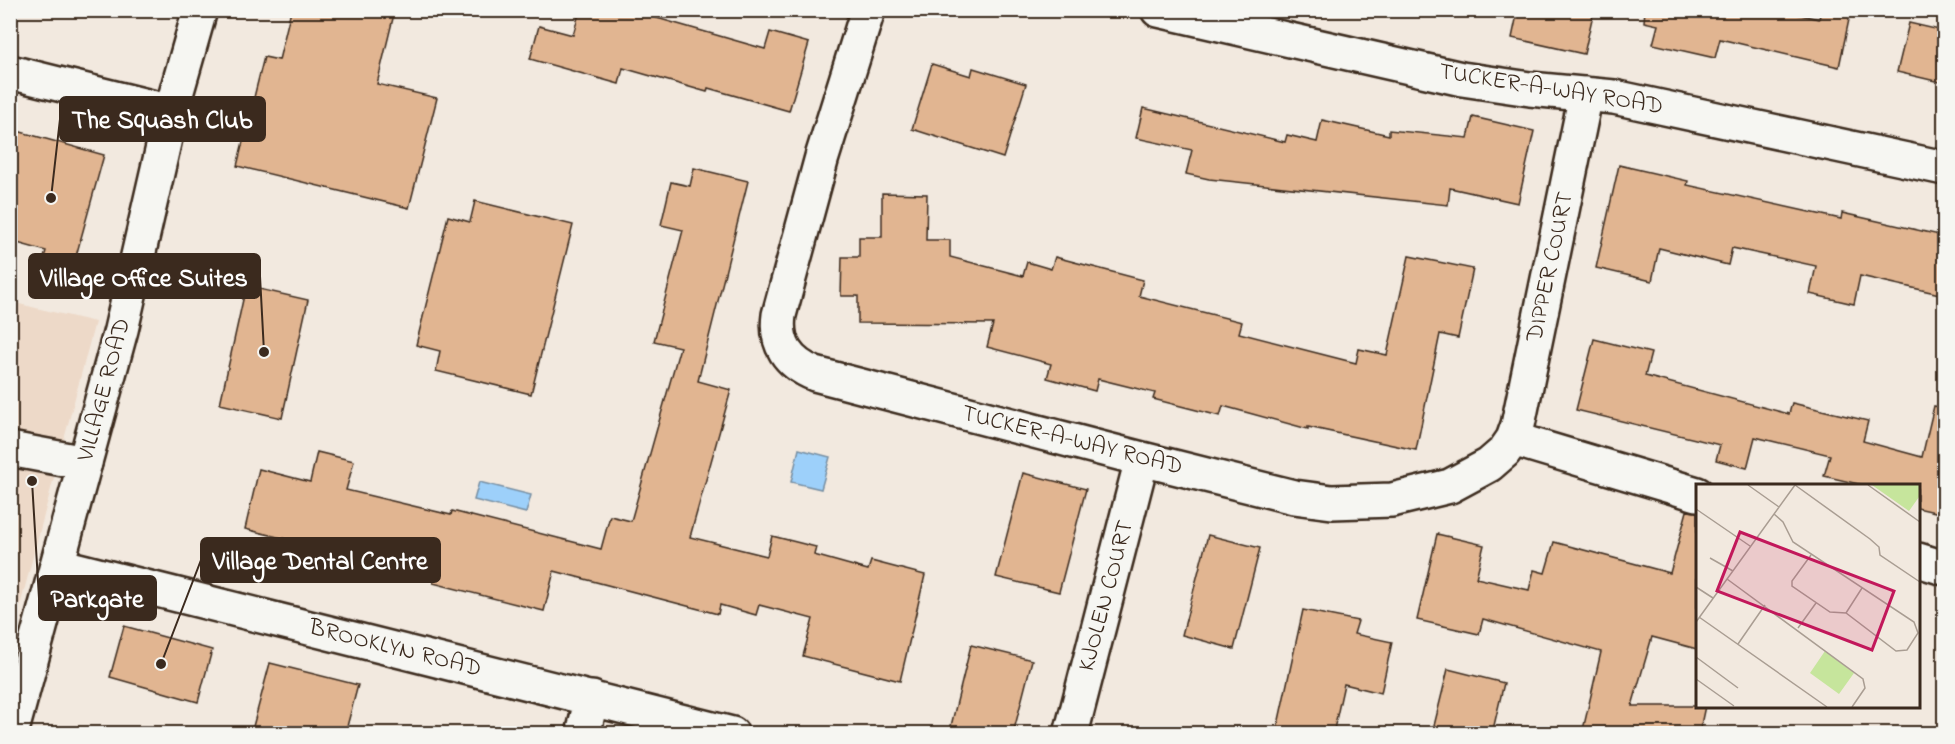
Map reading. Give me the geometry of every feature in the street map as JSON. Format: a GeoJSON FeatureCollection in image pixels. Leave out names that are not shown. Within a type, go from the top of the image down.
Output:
{"type":"FeatureCollection","features":[{"type":"Feature","properties":{"kind":"street","name":"VILLAGE ROAD"},"geometry":{"type":"LineString","coordinates":[[11,734],[121,330],[171,112],[200,10]]}},
{"type":"Feature","properties":{"kind":"street","name":"TUCKER-A-WAY ROAD"},"geometry":{"type":"LineString","coordinates":[[868,10],[822,157],[779,315],[778,333],[784,352],[799,366],[815,374],[1142,459],[1294,497],[1332,502],[1392,500],[1449,486],[1489,465],[1504,452],[1513,439]]}},
{"type":"Feature","properties":{"kind":"street","name":"TUCKER-A-WAY ROAD"},"geometry":{"type":"LineString","coordinates":[[1158,10],[1462,79],[1519,88],[1614,97],[1944,168]]}},
{"type":"Feature","properties":{"kind":"street"},"geometry":{"type":"LineString","coordinates":[[10,72],[171,112]]}},
{"type":"Feature","properties":{"kind":"street","name":"DIPPER COURT"},"geometry":{"type":"LineString","coordinates":[[1513,439],[1518,425],[1586,94]]}},
{"type":"Feature","properties":{"kind":"street"},"geometry":{"type":"LineString","coordinates":[[1513,439],[1696,494]]}},
{"type":"Feature","properties":{"kind":"street"},"geometry":{"type":"LineString","coordinates":[[10,449],[85,463]]}},
{"type":"Feature","properties":{"kind":"street","name":"KJOLEN COURT"},"geometry":{"type":"LineString","coordinates":[[1071,734],[1142,459]]}},
{"type":"Feature","properties":{"kind":"street"},"geometry":{"type":"LineString","coordinates":[[1919,561],[1944,568]]}},
{"type":"Feature","properties":{"kind":"street","name":"BROOKLYN ROAD"},"geometry":{"type":"LineString","coordinates":[[58,565],[732,734]]}},
{"type":"Feature","properties":{"kind":"street"},"geometry":{"type":"LineString","coordinates":[[583,734],[592,698]]}},
{"type":"Feature","properties":{"kind":"shaded area"},"geometry":{"type":"Polygon","coordinates":[[[11,302],[95,322],[11,640],[11,302]]]}},
{"type":"Feature","properties":{"kind":"water"},"geometry":{"type":"Polygon","coordinates":[[[799,449],[830,457],[821,489],[791,482],[799,449]]]}},
{"type":"Feature","properties":{"kind":"water"},"geometry":{"type":"Polygon","coordinates":[[[479,482],[531,495],[526,513],[474,500],[479,482]]]}},
{"type":"Feature","properties":{"kind":"building"},"geometry":{"type":"Polygon","coordinates":[[[291,10],[395,10],[377,84],[437,98],[409,208],[237,166],[264,57],[279,60],[291,10]]]}},
{"type":"Feature","properties":{"kind":"building"},"geometry":{"type":"Polygon","coordinates":[[[580,10],[629,10],[765,49],[770,32],[809,43],[789,111],[708,88],[707,92],[623,68],[619,84],[530,59],[539,26],[573,35],[580,10]]]}},
{"type":"Feature","properties":{"kind":"building"},"geometry":{"type":"Polygon","coordinates":[[[1518,10],[1594,10],[1584,54],[1512,38],[1518,10]]]}},
{"type":"Feature","properties":{"kind":"building"},"geometry":{"type":"Polygon","coordinates":[[[1645,10],[1778,10],[1819,19],[1821,10],[1851,10],[1839,67],[1720,39],[1715,58],[1653,44],[1658,25],[1644,22],[1645,10]]]}},
{"type":"Feature","properties":{"kind":"building"},"geometry":{"type":"Polygon","coordinates":[[[1909,23],[1944,31],[1944,83],[1897,72],[1909,23]]]}},
{"type":"Feature","properties":{"kind":"building"},"geometry":{"type":"Polygon","coordinates":[[[932,64],[971,76],[973,68],[1026,84],[1003,158],[912,129],[932,64]]]}},
{"type":"Feature","properties":{"kind":"building"},"geometry":{"type":"Polygon","coordinates":[[[1143,108],[1285,142],[1287,135],[1317,142],[1322,120],[1389,135],[1389,130],[1468,138],[1473,117],[1534,131],[1518,203],[1450,188],[1448,205],[1209,179],[1186,174],[1192,150],[1136,138],[1143,108]]]}},
{"type":"Feature","properties":{"kind":"building"},"geometry":{"type":"Polygon","coordinates":[[[10,129],[104,155],[68,285],[38,278],[46,251],[10,241],[10,129]]]}},
{"type":"Feature","properties":{"kind":"building"},"geometry":{"type":"Polygon","coordinates":[[[1619,165],[1688,181],[1687,185],[1841,219],[1842,213],[1944,236],[1944,295],[1860,276],[1854,304],[1810,294],[1816,266],[1732,248],[1728,265],[1659,248],[1652,281],[1596,268],[1619,165]]]}},
{"type":"Feature","properties":{"kind":"building"},"geometry":{"type":"Polygon","coordinates":[[[694,168],[748,181],[698,381],[731,390],[690,537],[767,556],[772,536],[816,547],[814,555],[868,570],[871,561],[925,575],[900,681],[803,656],[813,619],[759,605],[756,615],[720,605],[718,614],[554,571],[544,611],[433,583],[435,575],[245,529],[259,469],[310,482],[317,452],[354,461],[346,490],[451,515],[452,511],[601,549],[610,516],[631,521],[680,347],[654,341],[683,230],[661,225],[671,182],[690,186],[694,168]]]}},
{"type":"Feature","properties":{"kind":"building"},"geometry":{"type":"Polygon","coordinates":[[[882,193],[927,194],[926,240],[950,240],[950,257],[1023,276],[1027,262],[1051,269],[1055,257],[1143,280],[1139,296],[1242,322],[1239,333],[1356,363],[1359,349],[1387,355],[1409,256],[1473,269],[1458,338],[1440,334],[1416,450],[1308,427],[1308,429],[1223,406],[1220,416],[1153,399],[1155,393],[1098,379],[1095,391],[1047,378],[1051,364],[987,347],[993,324],[858,323],[858,296],[841,296],[842,257],[859,257],[859,237],[882,237],[882,193]]]}},
{"type":"Feature","properties":{"kind":"building"},"geometry":{"type":"Polygon","coordinates":[[[475,201],[573,225],[531,394],[436,371],[440,351],[416,345],[448,216],[470,222],[475,201]]]}},
{"type":"Feature","properties":{"kind":"building"},"geometry":{"type":"Polygon","coordinates":[[[246,286],[308,300],[282,418],[220,404],[246,286]]]}},
{"type":"Feature","properties":{"kind":"building"},"geometry":{"type":"Polygon","coordinates":[[[1594,339],[1651,353],[1645,376],[1789,414],[1792,403],[1868,421],[1863,441],[1922,457],[1934,406],[1944,408],[1944,514],[1919,508],[1919,484],[1858,484],[1824,476],[1830,455],[1755,437],[1747,468],[1716,460],[1720,445],[1576,410],[1594,339]]]}},
{"type":"Feature","properties":{"kind":"building"},"geometry":{"type":"Polygon","coordinates":[[[1023,473],[1086,489],[1059,592],[996,577],[1023,473]]]}},
{"type":"Feature","properties":{"kind":"building"},"geometry":{"type":"Polygon","coordinates":[[[1687,511],[1696,512],[1696,649],[1652,637],[1632,706],[1705,708],[1699,734],[1582,734],[1601,652],[1483,619],[1479,634],[1417,620],[1437,534],[1484,545],[1476,578],[1529,590],[1534,570],[1545,573],[1554,542],[1670,573],[1687,511]]]}},
{"type":"Feature","properties":{"kind":"building"},"geometry":{"type":"Polygon","coordinates":[[[1208,535],[1260,548],[1234,649],[1182,635],[1208,535]]]}},
{"type":"Feature","properties":{"kind":"building"},"geometry":{"type":"Polygon","coordinates":[[[1303,610],[1358,621],[1354,634],[1392,642],[1381,693],[1344,684],[1333,734],[1276,734],[1303,610]]]}},
{"type":"Feature","properties":{"kind":"building"},"geometry":{"type":"Polygon","coordinates":[[[124,626],[212,650],[198,702],[110,677],[124,626]]]}},
{"type":"Feature","properties":{"kind":"building"},"geometry":{"type":"Polygon","coordinates":[[[971,645],[1032,660],[1013,734],[949,734],[971,645]]]}},
{"type":"Feature","properties":{"kind":"building"},"geometry":{"type":"Polygon","coordinates":[[[270,663],[358,685],[345,734],[251,734],[270,663]]]}},
{"type":"Feature","properties":{"kind":"building"},"geometry":{"type":"Polygon","coordinates":[[[1448,669],[1504,683],[1492,734],[1432,734],[1448,669]]]}},
{"type":"Feature","properties":{"kind":"place","name":"The Squash Club"},"geometry":{"type":"Point","coordinates":[51,198]}},
{"type":"Feature","properties":{"kind":"place","name":"Village Office Suites"},"geometry":{"type":"Point","coordinates":[264,352]}},
{"type":"Feature","properties":{"kind":"place","name":"Parkgate"},"geometry":{"type":"Point","coordinates":[32,481]}},
{"type":"Feature","properties":{"kind":"place","name":"Village Dental Centre"},"geometry":{"type":"Point","coordinates":[161,664]}}]}
